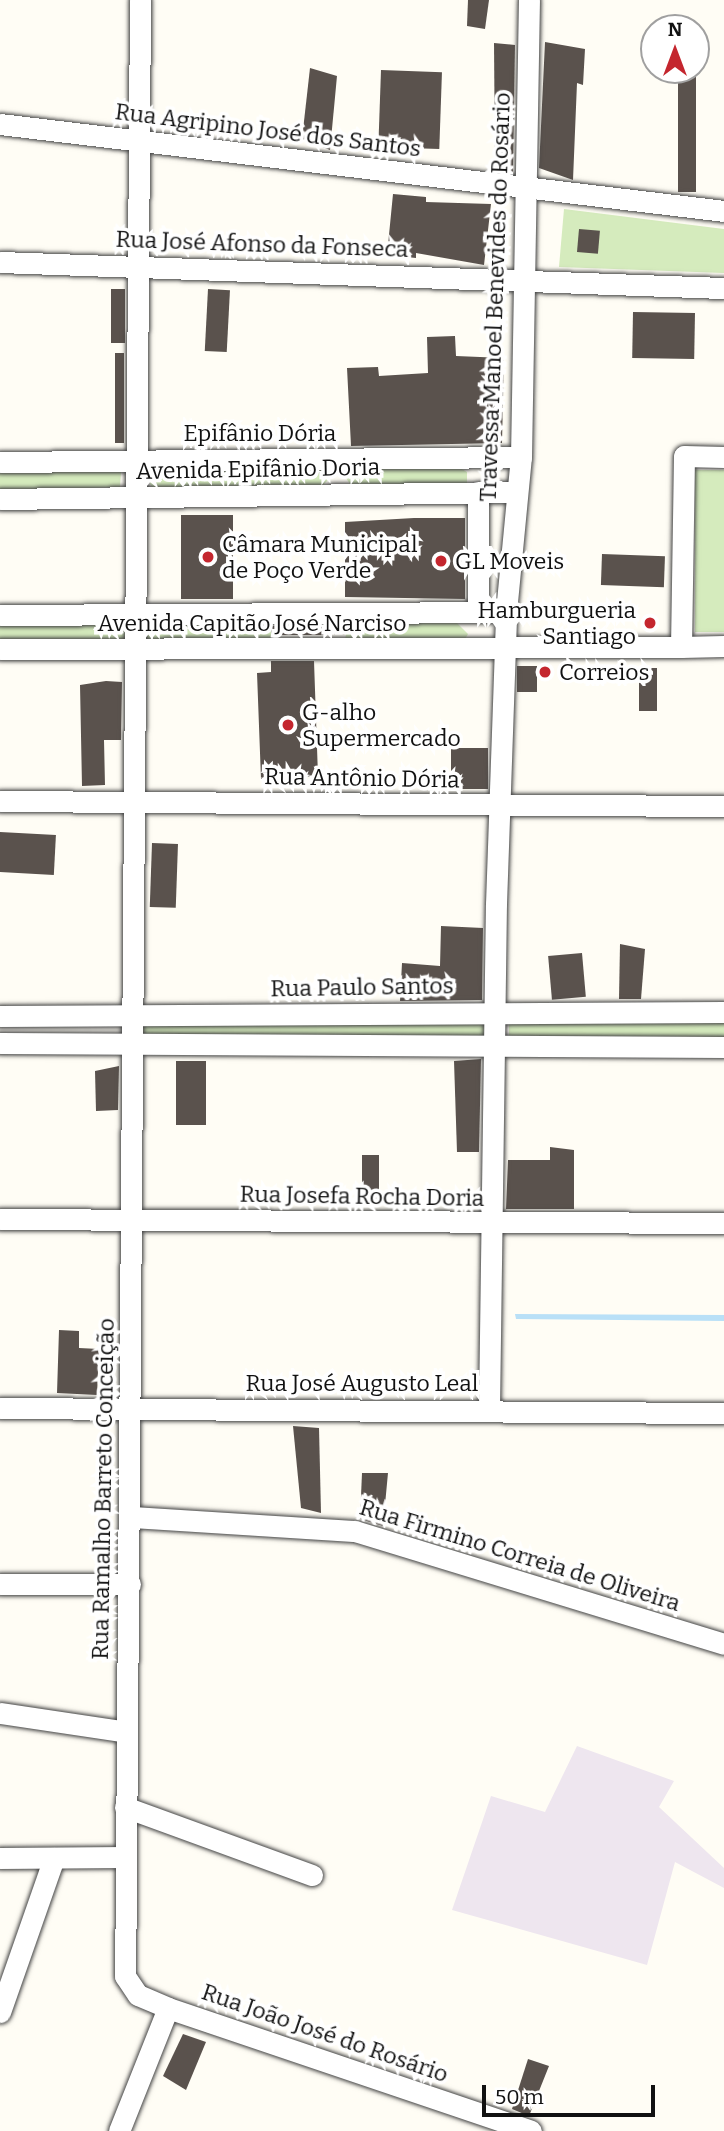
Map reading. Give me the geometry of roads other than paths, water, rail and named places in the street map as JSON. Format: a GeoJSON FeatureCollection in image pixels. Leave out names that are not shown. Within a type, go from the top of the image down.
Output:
{"type":"FeatureCollection","features":[{"type":"Feature","properties":{"kind":"street","name":"Rua Ramalho Barreto Conceição"},"geometry":{"type":"LineString","coordinates":[[123,1963],[131,1517],[131,1015],[139,614],[140,0]]}},
{"type":"Feature","properties":{"kind":"street","name":"Travessa Manoel Benevides do Rosário"},"geometry":{"type":"LineString","coordinates":[[489,1409],[494,1012],[506,612],[521,457],[523,280],[529,187],[529,0]]}},
{"type":"Feature","properties":{"kind":"street","name":"Rua Agripino José dos Santos"},"geometry":{"type":"LineString","coordinates":[[0,124],[724,211]]}},
{"type":"Feature","properties":{"kind":"street","name":"Rua José Afonso da Fonseca"},"geometry":{"type":"LineString","coordinates":[[0,262],[724,288]]}},
{"type":"Feature","properties":{"kind":"street","name":"Epifânio Dória"},"geometry":{"type":"LineString","coordinates":[[0,462],[521,457]]}},
{"type":"Feature","properties":{"kind":"street"},"geometry":{"type":"LineString","coordinates":[[681,647],[684,457],[724,457]]}},
{"type":"Feature","properties":{"kind":"street"},"geometry":{"type":"LineString","coordinates":[[334,459],[335,495]]}},
{"type":"Feature","properties":{"kind":"street"},"geometry":{"type":"LineString","coordinates":[[478,492],[478,612]]}},
{"type":"Feature","properties":{"kind":"street","name":"Avenida Epifânio Doria"},"geometry":{"type":"LineString","coordinates":[[0,499],[516,492]]}},
{"type":"Feature","properties":{"kind":"street"},"geometry":{"type":"LineString","coordinates":[[338,611],[338,649]]}},
{"type":"Feature","properties":{"kind":"street","name":"Avenida Capitão José Narciso"},"geometry":{"type":"LineString","coordinates":[[0,615],[506,612]]}},
{"type":"Feature","properties":{"kind":"street","name":"Avenida Capitão José Narciso"},"geometry":{"type":"LineString","coordinates":[[0,649],[724,646]]}},
{"type":"Feature","properties":{"kind":"street","name":"Rua Antônio Dória"},"geometry":{"type":"LineString","coordinates":[[0,801],[724,806]]}},
{"type":"Feature","properties":{"kind":"street","name":"Rua Paulo Santos"},"geometry":{"type":"LineString","coordinates":[[0,1016],[724,1012]]}},
{"type":"Feature","properties":{"kind":"street"},"geometry":{"type":"LineString","coordinates":[[0,1043],[724,1047]]}},
{"type":"Feature","properties":{"kind":"street","name":"Rua Josefa Rocha Doria"},"geometry":{"type":"LineString","coordinates":[[0,1219],[724,1223]]}},
{"type":"Feature","properties":{"kind":"street","name":"Rua José Augusto Leal"},"geometry":{"type":"LineString","coordinates":[[0,1408],[489,1409],[724,1413]]}},
{"type":"Feature","properties":{"kind":"street","name":"Rua Firmino Correia de Oliveira"},"geometry":{"type":"LineString","coordinates":[[131,1517],[355,1531],[724,1644]]}},
{"type":"Feature","properties":{"kind":"street"},"geometry":{"type":"LineString","coordinates":[[0,1584],[130,1584]]}},
{"type":"Feature","properties":{"kind":"street"},"geometry":{"type":"LineString","coordinates":[[0,1713],[127,1732]]}},
{"type":"Feature","properties":{"kind":"street"},"geometry":{"type":"LineString","coordinates":[[125,1807],[312,1875]]}},
{"type":"Feature","properties":{"kind":"street"},"geometry":{"type":"LineString","coordinates":[[0,1858],[125,1857]]}},
{"type":"Feature","properties":{"kind":"street"},"geometry":{"type":"LineString","coordinates":[[0,2012],[54,1858]]}},
{"type":"Feature","properties":{"kind":"street","name":"Rua João José do Rosário"},"geometry":{"type":"LineString","coordinates":[[123,1963],[130,1987],[168,2008],[531,2131]]}},
{"type":"Feature","properties":{"kind":"street"},"geometry":{"type":"LineString","coordinates":[[119,2131],[168,2008]]}},
{"type":"Feature","properties":{"kind":"water"},"geometry":{"type":"Polygon","coordinates":[[[515,1314],[724,1315],[724,1321],[516,1319],[515,1314]]]}},
{"type":"Feature","properties":{"kind":"place","name":"Câmara Municipal de Poço Verde"},"geometry":{"type":"Point","coordinates":[208,557]}},
{"type":"Feature","properties":{"kind":"place","name":"GL Moveis"},"geometry":{"type":"Point","coordinates":[441,561]}},
{"type":"Feature","properties":{"kind":"place","name":"Hamburgueria Santiago"},"geometry":{"type":"Point","coordinates":[650,623]}},
{"type":"Feature","properties":{"kind":"place","name":"Correios"},"geometry":{"type":"Point","coordinates":[545,672]}},
{"type":"Feature","properties":{"kind":"place","name":"G-alho Supermercado"},"geometry":{"type":"Point","coordinates":[288,725]}}]}
